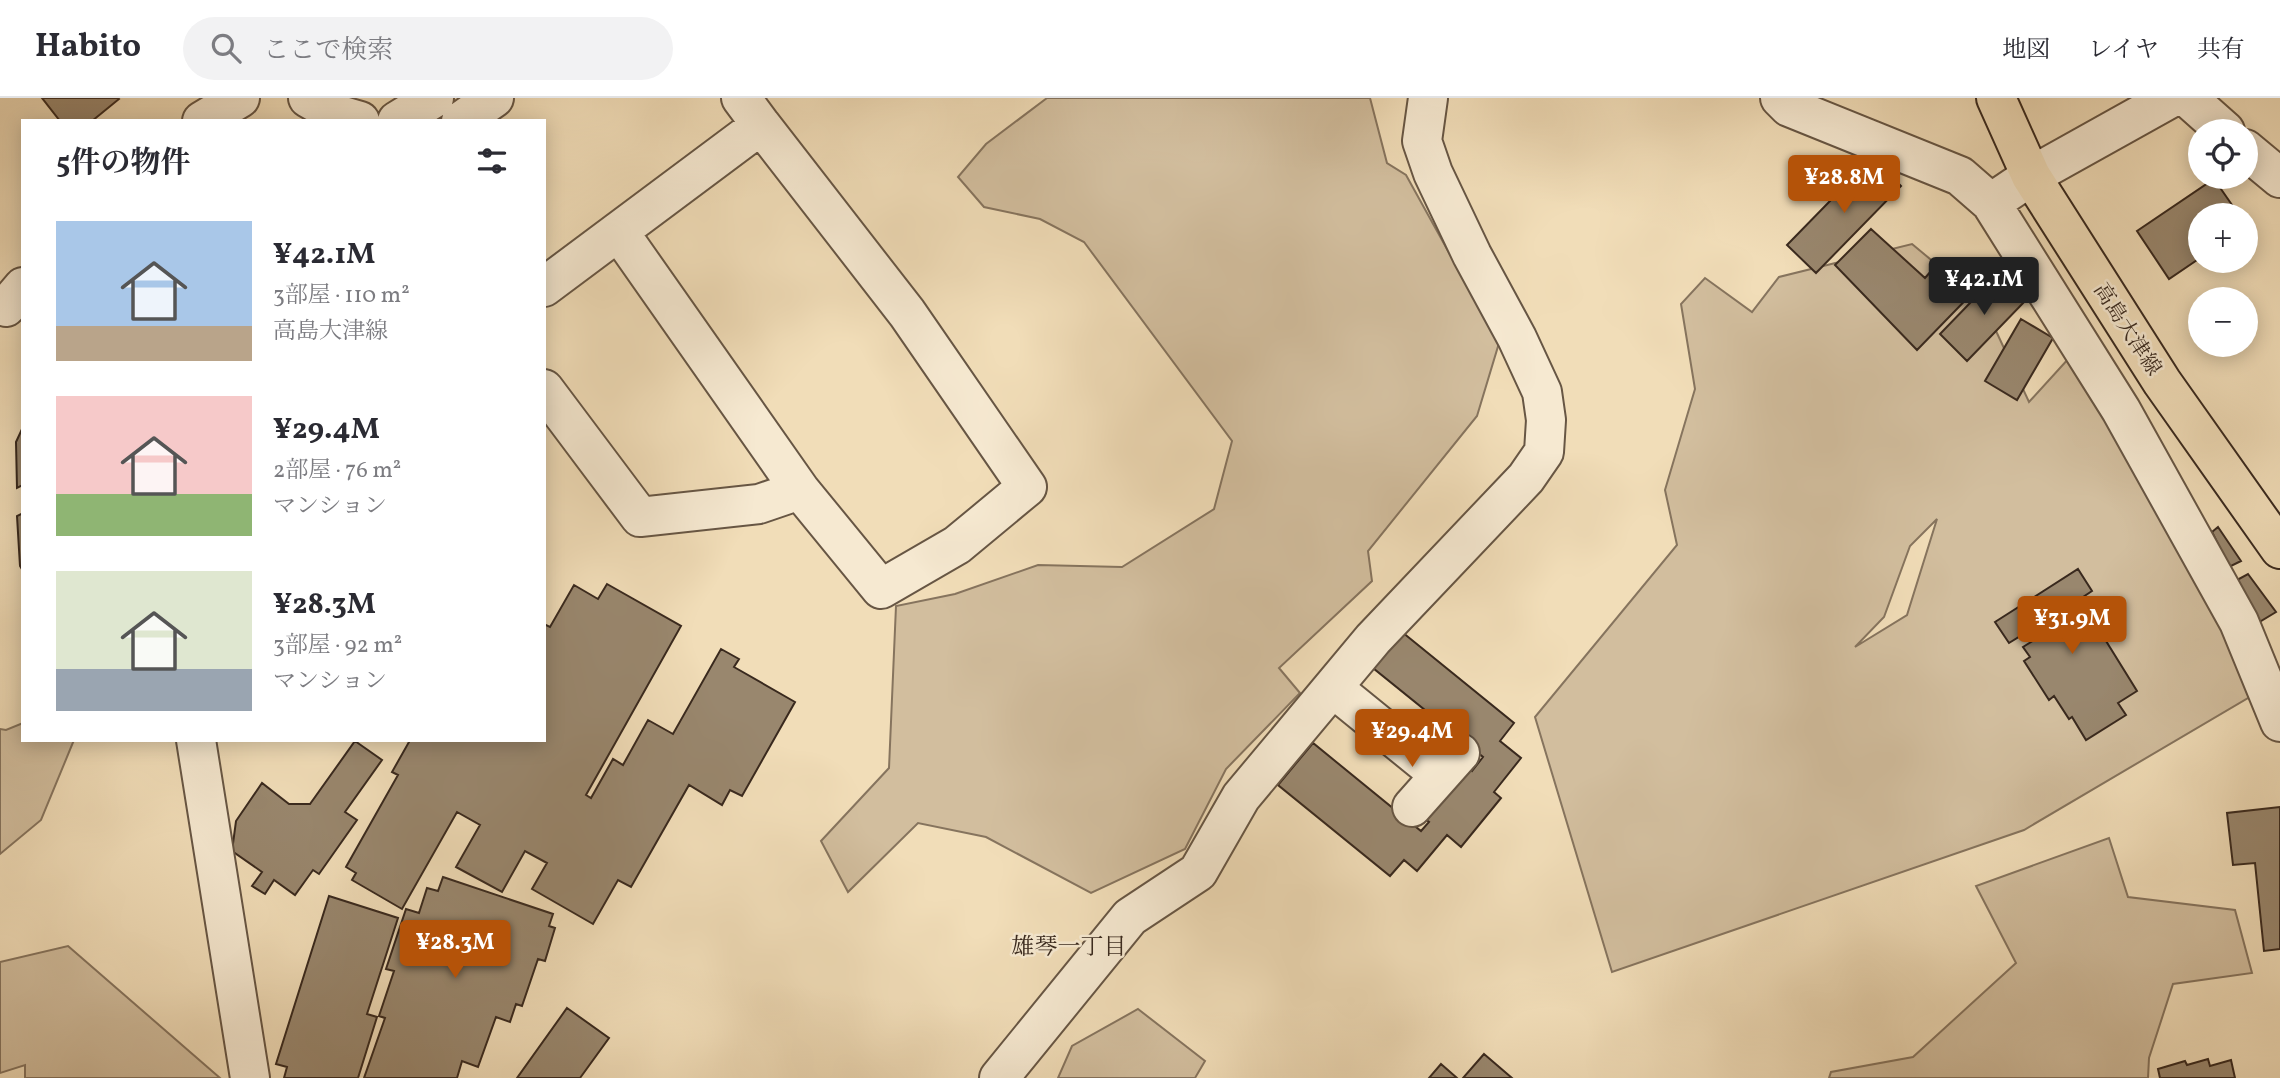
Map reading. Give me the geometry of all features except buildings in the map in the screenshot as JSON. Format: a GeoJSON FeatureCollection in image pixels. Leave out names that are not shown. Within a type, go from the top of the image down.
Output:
{"type":"FeatureCollection","features":[{"type":"Feature","properties":{"kind":"main road","name":"高島大津線"},"geometry":{"type":"LineString","coordinates":[[1996,98],[2031,176],[2162,382],[2280,549]]}},
{"type":"Feature","properties":{"kind":"street"},"geometry":{"type":"LineString","coordinates":[[205,119],[240,98]]}},
{"type":"Feature","properties":{"kind":"street"},"geometry":{"type":"LineString","coordinates":[[308,98],[336,114],[353,119]]}},
{"type":"Feature","properties":{"kind":"street"},"geometry":{"type":"LineString","coordinates":[[400,119],[434,98]]}},
{"type":"Feature","properties":{"kind":"street"},"geometry":{"type":"LineString","coordinates":[[464,119],[494,98]]}},
{"type":"Feature","properties":{"kind":"street"},"geometry":{"type":"LineString","coordinates":[[999,1078],[1130,917],[1198,872],[1241,797],[1373,639],[1526,478],[1544,452],[1546,420],[1542,392],[1517,338],[1472,255],[1433,173],[1422,141],[1428,98]]}},
{"type":"Feature","properties":{"kind":"street"},"geometry":{"type":"LineString","coordinates":[[1780,98],[1789,107],[1960,176],[1991,204],[2121,410],[2239,622],[2280,722]]}},
{"type":"Feature","properties":{"kind":"street"},"geometry":{"type":"LineString","coordinates":[[1991,204],[2031,176],[2171,98]]}},
{"type":"Feature","properties":{"kind":"street"},"geometry":{"type":"LineString","coordinates":[[2188,98],[2212,119]]}},
{"type":"Feature","properties":{"kind":"street"},"geometry":{"type":"LineString","coordinates":[[546,286],[619,232],[751,112],[907,313],[1027,487],[957,545],[881,589],[800,490],[619,232]]}},
{"type":"Feature","properties":{"kind":"street"},"geometry":{"type":"LineString","coordinates":[[2258,160],[2280,178]]}},
{"type":"Feature","properties":{"kind":"street"},"geometry":{"type":"LineString","coordinates":[[546,392],[640,517],[759,504],[800,490]]}},
{"type":"Feature","properties":{"kind":"street"},"geometry":{"type":"LineString","coordinates":[[1333,688],[1450,764],[1412,807]]}},
{"type":"Feature","properties":{"kind":"street"},"geometry":{"type":"LineString","coordinates":[[196,742],[250,1078]]}},
{"type":"Feature","properties":{"kind":"shaded area"},"geometry":{"type":"Polygon","coordinates":[[[1047,98],[1370,98],[1387,163],[1406,175],[1499,343],[1477,416],[1368,551],[1372,581],[1279,668],[1300,693],[1226,769],[1185,849],[1091,893],[986,837],[918,823],[848,892],[821,841],[889,768],[896,606],[955,594],[1038,565],[1122,567],[1214,509],[1232,441],[1084,242],[1040,219],[984,207],[958,177],[986,144],[1047,98]]]}},
{"type":"Feature","properties":{"kind":"shaded area"},"geometry":{"type":"Polygon","coordinates":[[[1912,244],[1983,303],[2029,402],[2070,357],[2211,596],[2253,695],[2024,830],[1612,972],[1535,717],[1677,545],[1665,490],[1695,389],[1681,304],[1705,278],[1752,312],[1779,277],[1912,244]],[[1937,519],[1910,546],[1884,617],[1855,647],[1907,615],[1937,519]]]}},
{"type":"Feature","properties":{"kind":"shaded area"},"geometry":{"type":"Polygon","coordinates":[[[21,724],[21,742],[73,742],[41,820],[0,854],[0,729],[6,730],[21,724]]]}},
{"type":"Feature","properties":{"kind":"shaded area"},"geometry":{"type":"Polygon","coordinates":[[[2109,838],[2128,897],[2235,910],[2252,973],[2173,984],[2149,1058],[2148,1078],[1829,1078],[1831,1072],[1913,1057],[2016,963],[1976,886],[2109,838]]]}},
{"type":"Feature","properties":{"kind":"shaded area"},"geometry":{"type":"Polygon","coordinates":[[[68,946],[220,1078],[25,1078],[25,1065],[0,1073],[0,962],[68,946]]]}},
{"type":"Feature","properties":{"kind":"shaded area"},"geometry":{"type":"Polygon","coordinates":[[[1138,1009],[1205,1061],[1195,1078],[1058,1078],[1072,1046],[1138,1009]]]}},
{"type":"Feature","properties":{"kind":"district","name":"雄琴一丁目"},"geometry":{"type":"Point","coordinates":[1069,946]}}]}
